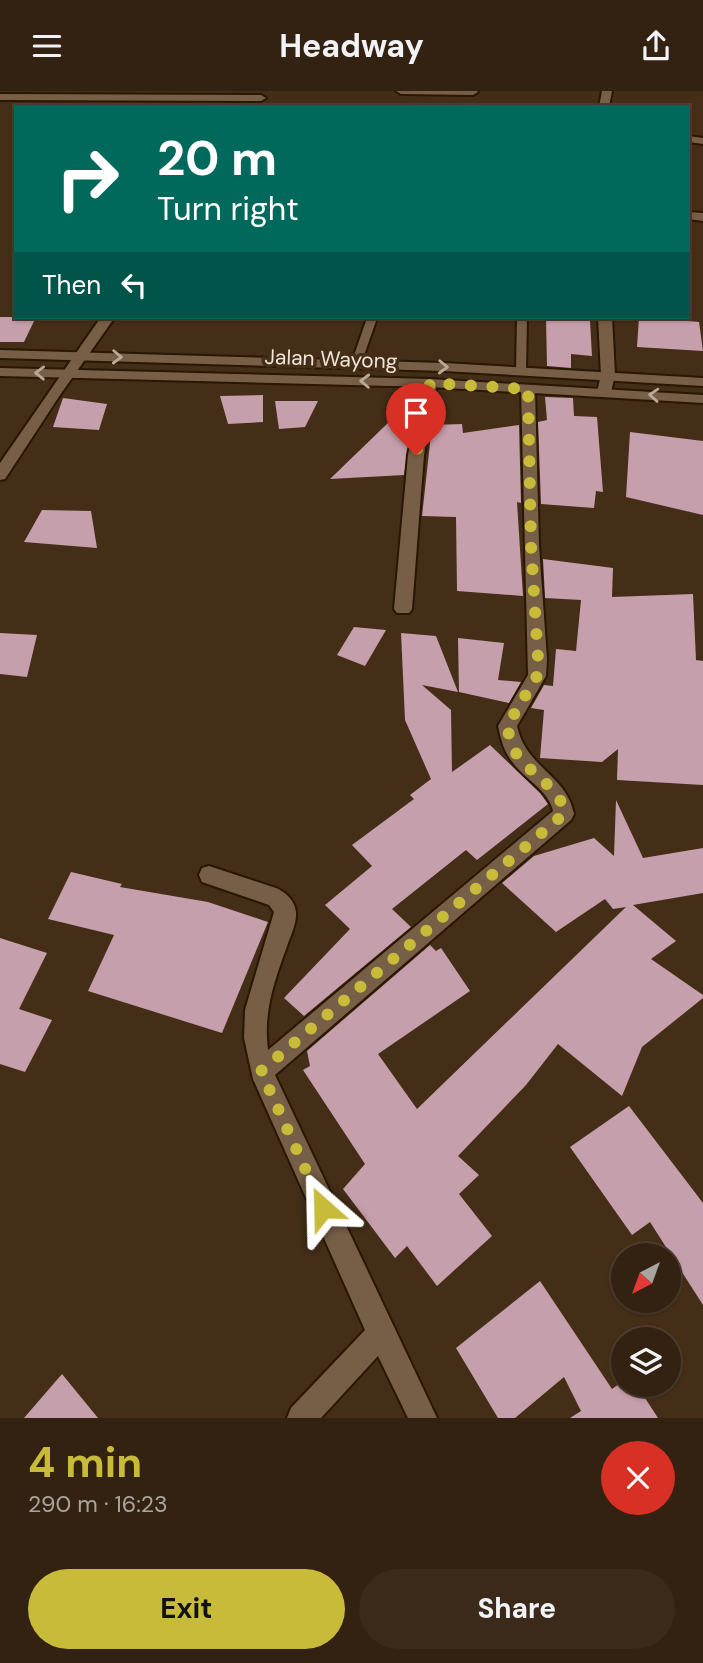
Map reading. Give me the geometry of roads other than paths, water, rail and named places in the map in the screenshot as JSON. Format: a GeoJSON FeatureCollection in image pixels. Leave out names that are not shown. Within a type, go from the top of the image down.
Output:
{"type":"FeatureCollection","features":[{"type":"Feature","properties":{"kind":"street"},"geometry":{"type":"LineString","coordinates":[[401,91],[473,92]]}},
{"type":"Feature","properties":{"kind":"street"},"geometry":{"type":"LineString","coordinates":[[0,97],[260,98]]}},
{"type":"Feature","properties":{"kind":"street"},"geometry":{"type":"LineString","coordinates":[[0,475],[66,373],[107,319]]}},
{"type":"Feature","properties":{"kind":"street"},"geometry":{"type":"LineString","coordinates":[[604,392],[608,375],[606,319]]}},
{"type":"Feature","properties":{"kind":"street","name":"Jalan Wayong"},"geometry":{"type":"LineString","coordinates":[[0,354],[356,364],[525,380],[604,392],[703,399]]}},
{"type":"Feature","properties":{"kind":"street","name":"Jalan Wayong"},"geometry":{"type":"LineString","coordinates":[[0,372],[430,383],[608,375],[703,382]]}},
{"type":"Feature","properties":{"kind":"street"},"geometry":{"type":"LineString","coordinates":[[261,1071],[564,814],[563,803],[558,794],[536,776],[513,748],[507,726],[537,676],[538,659],[525,380]]}},
{"type":"Feature","properties":{"kind":"street"},"geometry":{"type":"LineString","coordinates":[[403,610],[416,455],[430,383]]}},
{"type":"Feature","properties":{"kind":"street"},"geometry":{"type":"LineString","coordinates":[[209,875],[270,895],[285,909],[281,930],[255,1007],[254,1045],[261,1071],[423,1418]]}},
{"type":"Feature","properties":{"kind":"street"},"geometry":{"type":"LineString","coordinates":[[301,1418],[381,1333]]}},
{"type":"Feature","properties":{"kind":"lane"},"geometry":{"type":"LineString","coordinates":[[522,319],[525,380]]}},
{"type":"Feature","properties":{"kind":"lane"},"geometry":{"type":"LineString","coordinates":[[356,364],[372,321]]}}]}
